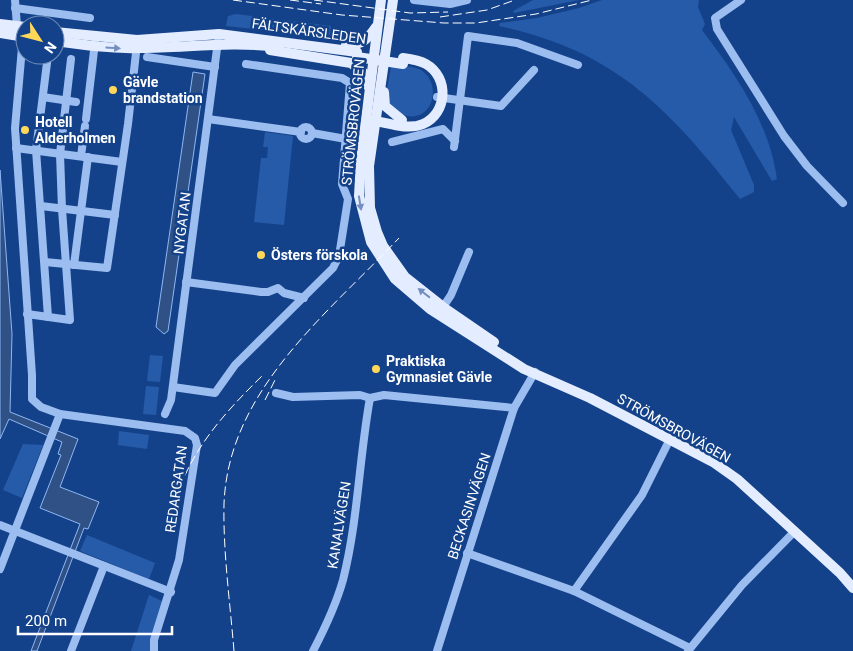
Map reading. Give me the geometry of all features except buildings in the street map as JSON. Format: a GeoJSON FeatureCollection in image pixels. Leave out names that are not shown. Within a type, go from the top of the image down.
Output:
{"type":"FeatureCollection","features":[{"type":"Feature","properties":{"kind":"main road","name":"STRÖMSBROVÄGEN"},"geometry":{"type":"LineString","coordinates":[[381,0],[369,99],[372,142],[369,173],[370,208],[383,246],[406,277],[441,311]]}},
{"type":"Feature","properties":{"kind":"main road","name":"STRÖMSBROVÄGEN"},"geometry":{"type":"LineString","coordinates":[[393,0],[382,68],[371,118],[359,196],[371,242],[394,279],[406,291],[528,364],[535,372],[713,462],[737,479],[853,588]]}},
{"type":"Feature","properties":{"kind":"main road"},"geometry":{"type":"LineString","coordinates":[[242,40],[278,35],[344,45],[360,45],[368,39],[378,22]]}},
{"type":"Feature","properties":{"kind":"main road"},"geometry":{"type":"LineString","coordinates":[[2,29],[15,31]]}},
{"type":"Feature","properties":{"kind":"main road","name":"FÄLTSKÄRSLEDEN"},"geometry":{"type":"LineString","coordinates":[[65,34],[95,42]]}},
{"type":"Feature","properties":{"kind":"main road","name":"FÄLTSKÄRSLEDEN"},"geometry":{"type":"LineString","coordinates":[[65,41],[137,44],[218,38],[242,40],[267,46],[403,61],[424,69],[431,76],[440,98]]}},
{"type":"Feature","properties":{"kind":"main road"},"geometry":{"type":"LineString","coordinates":[[242,40],[352,63],[365,74],[369,99]]}},
{"type":"Feature","properties":{"kind":"main road"},"geometry":{"type":"LineString","coordinates":[[382,68],[385,106],[401,122]]}},
{"type":"Feature","properties":{"kind":"main road"},"geometry":{"type":"LineString","coordinates":[[371,118],[401,122],[414,120],[426,115],[440,98]]}},
{"type":"Feature","properties":{"kind":"main road"},"geometry":{"type":"LineString","coordinates":[[372,142],[384,130],[401,122]]}},
{"type":"Feature","properties":{"kind":"street"},"geometry":{"type":"LineString","coordinates":[[414,0],[456,4],[466,0]]}},
{"type":"Feature","properties":{"kind":"street"},"geometry":{"type":"LineString","coordinates":[[741,0],[715,18],[717,29],[784,136],[807,166],[843,203]]}},
{"type":"Feature","properties":{"kind":"street"},"geometry":{"type":"LineString","coordinates":[[15,4],[90,18]]}},
{"type":"Feature","properties":{"kind":"street"},"geometry":{"type":"LineString","coordinates":[[443,128],[455,144],[468,36],[517,43],[578,65]]}},
{"type":"Feature","properties":{"kind":"street","name":"NYGATAN"},"geometry":{"type":"LineString","coordinates":[[164,414],[171,400],[218,38]]}},
{"type":"Feature","properties":{"kind":"street"},"geometry":{"type":"LineString","coordinates":[[70,265],[80,210],[85,123],[95,42]]}},
{"type":"Feature","properties":{"kind":"street"},"geometry":{"type":"LineString","coordinates":[[45,262],[107,268],[137,44]]}},
{"type":"Feature","properties":{"kind":"street"},"geometry":{"type":"LineString","coordinates":[[147,57],[215,67]]}},
{"type":"Feature","properties":{"kind":"street"},"geometry":{"type":"LineString","coordinates":[[20,65],[15,128],[27,314],[70,320],[70,265],[62,209],[60,154],[71,59]]}},
{"type":"Feature","properties":{"kind":"street"},"geometry":{"type":"LineString","coordinates":[[173,386],[215,393],[235,365],[333,268],[339,256],[348,199],[342,184],[351,87],[347,80],[246,64]]}},
{"type":"Feature","properties":{"kind":"street"},"geometry":{"type":"LineString","coordinates":[[47,65],[36,150],[48,317]]}},
{"type":"Feature","properties":{"kind":"street"},"geometry":{"type":"LineString","coordinates":[[440,98],[500,106],[534,70]]}},
{"type":"Feature","properties":{"kind":"street"},"geometry":{"type":"LineString","coordinates":[[43,97],[76,102]]}},
{"type":"Feature","properties":{"kind":"street"},"geometry":{"type":"LineString","coordinates":[[208,119],[301,132],[307,128],[312,134],[346,138]]}},
{"type":"Feature","properties":{"kind":"street"},"geometry":{"type":"LineString","coordinates":[[392,142],[457,126]]}},
{"type":"Feature","properties":{"kind":"street"},"geometry":{"type":"LineString","coordinates":[[16,148],[122,162]]}},
{"type":"Feature","properties":{"kind":"street"},"geometry":{"type":"LineString","coordinates":[[41,206],[115,215]]}},
{"type":"Feature","properties":{"kind":"street"},"geometry":{"type":"LineString","coordinates":[[441,311],[470,252]]}},
{"type":"Feature","properties":{"kind":"street"},"geometry":{"type":"LineString","coordinates":[[186,282],[261,292],[268,292],[278,288],[284,293],[304,298]]}},
{"type":"Feature","properties":{"kind":"street","name":"REDARGATAN"},"geometry":{"type":"LineString","coordinates":[[27,314],[32,399],[41,408],[60,414],[178,429],[189,433],[195,438],[197,445],[196,454],[179,560],[171,592],[154,640],[154,651]]}},
{"type":"Feature","properties":{"kind":"street","name":"BECKASINVÄGEN"},"geometry":{"type":"LineString","coordinates":[[437,651],[514,408],[535,372]]}},
{"type":"Feature","properties":{"kind":"street"},"geometry":{"type":"LineString","coordinates":[[276,392],[293,397],[360,395],[370,398],[384,395],[514,408]]}},
{"type":"Feature","properties":{"kind":"street","name":"KANALVÄGEN"},"geometry":{"type":"LineString","coordinates":[[313,651],[326,626],[343,581],[352,538],[370,398]]}},
{"type":"Feature","properties":{"kind":"street"},"geometry":{"type":"LineString","coordinates":[[0,570],[60,414]]}},
{"type":"Feature","properties":{"kind":"street"},"geometry":{"type":"LineString","coordinates":[[574,591],[642,495],[670,439]]}},
{"type":"Feature","properties":{"kind":"street"},"geometry":{"type":"LineString","coordinates":[[0,525],[171,592]]}},
{"type":"Feature","properties":{"kind":"street"},"geometry":{"type":"LineString","coordinates":[[467,553],[574,591],[689,650],[742,585],[794,532]]}},
{"type":"Feature","properties":{"kind":"street"},"geometry":{"type":"LineString","coordinates":[[71,651],[104,566]]}},
{"type":"Feature","properties":{"kind":"shaded area"},"geometry":{"type":"Polygon","coordinates":[[[533,0],[579,0],[514,13],[513,11],[533,0]]]}},
{"type":"Feature","properties":{"kind":"shaded area"},"geometry":{"type":"Polygon","coordinates":[[[602,0],[699,0],[698,7],[705,24],[702,30],[739,82],[759,119],[773,158],[777,179],[772,181],[734,117],[731,130],[754,185],[754,192],[740,199],[689,138],[637,88],[608,68],[576,51],[540,37],[499,26],[500,23],[537,18],[579,8],[602,0]]]}},
{"type":"Feature","properties":{"kind":"shaded area"},"geometry":{"type":"Polygon","coordinates":[[[236,14],[331,26],[330,37],[226,26],[228,16],[236,14]]]}},
{"type":"Feature","properties":{"kind":"shaded area"},"geometry":{"type":"Polygon","coordinates":[[[394,65],[421,70],[429,78],[433,97],[423,113],[414,116],[403,115],[389,107],[387,89],[391,67],[394,65]]]}},
{"type":"Feature","properties":{"kind":"shaded area"},"geometry":{"type":"Polygon","coordinates":[[[193,72],[205,74],[168,331],[164,334],[156,327],[193,72]]]}},
{"type":"Feature","properties":{"kind":"shaded area"},"geometry":{"type":"Polygon","coordinates":[[[265,132],[293,136],[284,225],[254,222],[261,158],[267,158],[268,147],[263,147],[265,132]]]}},
{"type":"Feature","properties":{"kind":"shaded area"},"geometry":{"type":"Polygon","coordinates":[[[0,170],[12,334],[10,412],[78,439],[60,487],[99,502],[88,529],[84,528],[37,651],[31,651],[80,524],[40,508],[61,455],[58,454],[62,442],[9,419],[0,439],[0,170]]]}},
{"type":"Feature","properties":{"kind":"shaded area"},"geometry":{"type":"Polygon","coordinates":[[[150,355],[163,356],[160,382],[147,381],[150,355]]]}},
{"type":"Feature","properties":{"kind":"shaded area"},"geometry":{"type":"Polygon","coordinates":[[[146,386],[159,387],[156,415],[143,414],[146,386]]]}},
{"type":"Feature","properties":{"kind":"shaded area"},"geometry":{"type":"Polygon","coordinates":[[[119,431],[149,435],[147,449],[118,445],[119,431]]]}},
{"type":"Feature","properties":{"kind":"shaded area"},"geometry":{"type":"Polygon","coordinates":[[[23,444],[43,445],[22,498],[3,490],[23,444]]]}},
{"type":"Feature","properties":{"kind":"shaded area"},"geometry":{"type":"Polygon","coordinates":[[[87,535],[155,563],[149,579],[80,551],[87,535]]]}},
{"type":"Feature","properties":{"kind":"shaded area"},"geometry":{"type":"Polygon","coordinates":[[[149,595],[164,602],[150,651],[131,651],[149,595]]]}},
{"type":"Feature","properties":{"kind":"railway"},"geometry":{"type":"LineString","coordinates":[[233,0],[342,15],[444,23],[476,23],[536,14],[592,0]]}},
{"type":"Feature","properties":{"kind":"railway"},"geometry":{"type":"LineString","coordinates":[[290,0],[321,4]]}},
{"type":"Feature","properties":{"kind":"railway"},"geometry":{"type":"LineString","coordinates":[[314,0],[410,13],[448,12]]}},
{"type":"Feature","properties":{"kind":"railway"},"geometry":{"type":"LineString","coordinates":[[440,17],[487,10],[515,0]]}},
{"type":"Feature","properties":{"kind":"railway"},"geometry":{"type":"LineString","coordinates":[[234,651],[226,559],[224,504],[230,463],[243,425],[262,390],[286,357],[313,326],[399,238]]}},
{"type":"Feature","properties":{"kind":"railway"},"geometry":{"type":"LineString","coordinates":[[170,525],[182,481],[203,443],[230,409],[262,376]]}},
{"type":"Feature","properties":{"kind":"railway"},"geometry":{"type":"LineString","coordinates":[[265,400],[275,380]]}},
{"type":"Feature","properties":{"kind":"place","name":"Gävle brandstation"},"geometry":{"type":"Point","coordinates":[113,90]}},
{"type":"Feature","properties":{"kind":"place","name":"Hotell Alderholmen"},"geometry":{"type":"Point","coordinates":[25,130]}},
{"type":"Feature","properties":{"kind":"place","name":"Östers förskola"},"geometry":{"type":"Point","coordinates":[261,255]}},
{"type":"Feature","properties":{"kind":"place","name":"Praktiska Gymnasiet Gävle"},"geometry":{"type":"Point","coordinates":[376,369]}}]}
